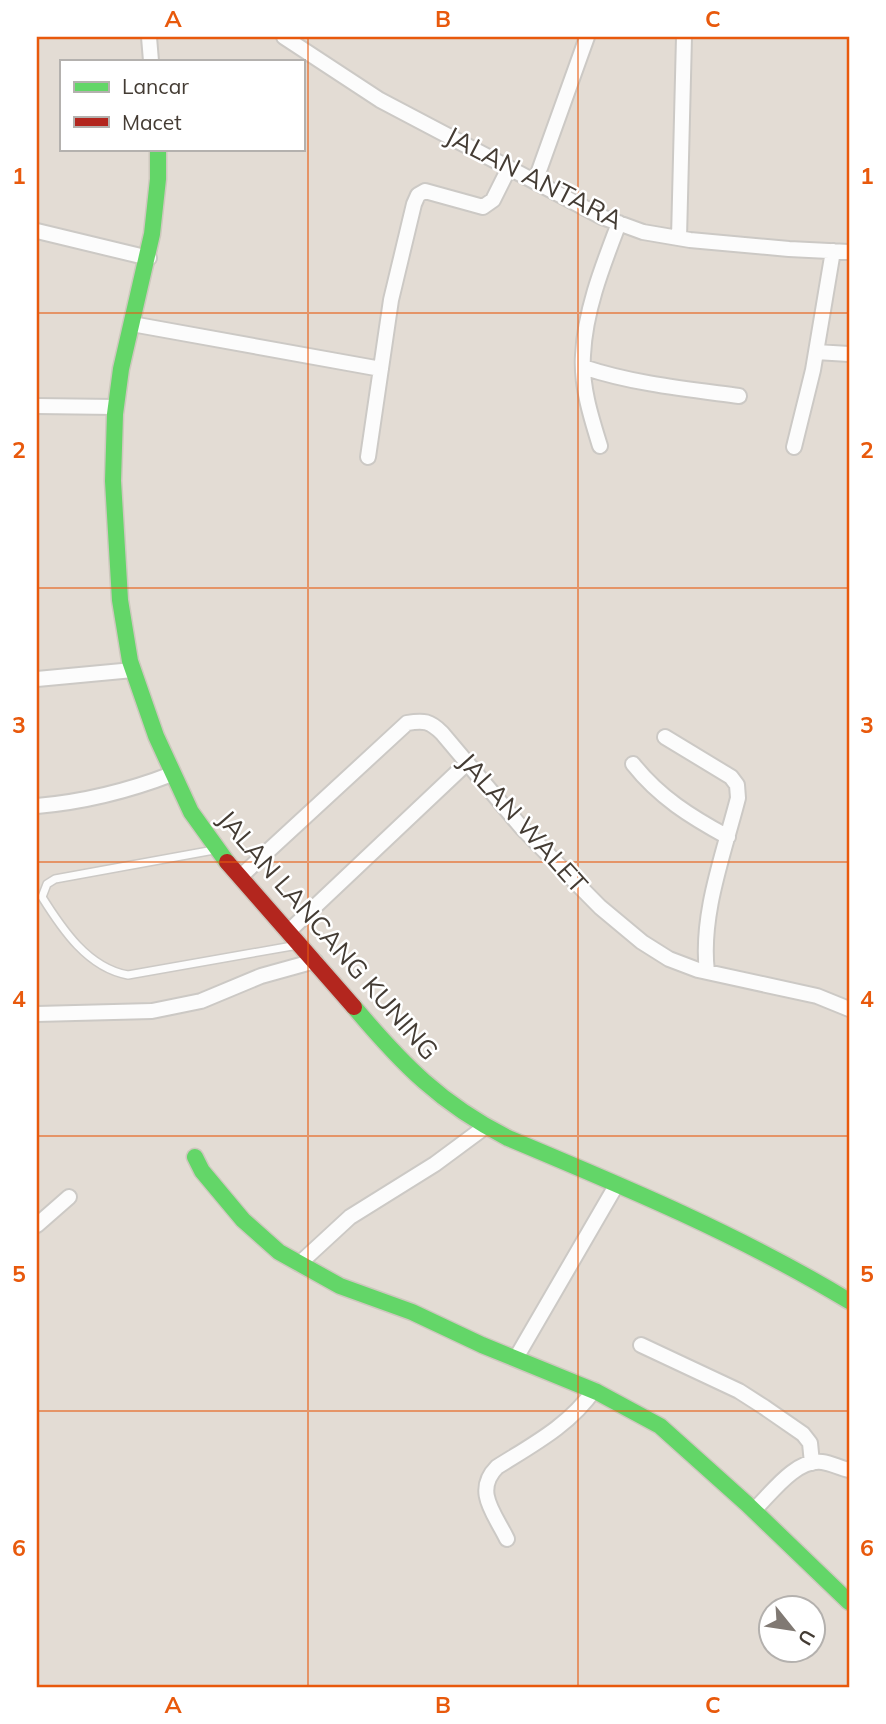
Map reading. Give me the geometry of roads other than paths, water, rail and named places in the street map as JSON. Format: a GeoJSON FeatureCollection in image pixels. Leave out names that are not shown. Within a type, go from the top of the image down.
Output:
{"type":"FeatureCollection","features":[{"type":"Feature","properties":{"kind":"street"},"geometry":{"type":"LineString","coordinates":[[149,37],[151,60]]}},
{"type":"Feature","properties":{"kind":"street","name":"JALAN ANTARA"},"geometry":{"type":"LineString","coordinates":[[284,37],[380,100],[602,217],[643,232],[679,238],[849,252]]}},
{"type":"Feature","properties":{"kind":"street"},"geometry":{"type":"LineString","coordinates":[[535,182],[587,37]]}},
{"type":"Feature","properties":{"kind":"street"},"geometry":{"type":"LineString","coordinates":[[679,238],[684,37]]}},
{"type":"Feature","properties":{"kind":"street","name":"JALAN LANCANG KUNING"},"geometry":{"type":"LineString","coordinates":[[158,150],[157,202],[149,258],[122,365],[111,454],[119,596],[133,670],[156,736],[196,820],[240,877],[388,1046],[444,1100],[508,1138],[723,1230],[808,1275],[849,1301]]}},
{"type":"Feature","properties":{"kind":"street"},"geometry":{"type":"LineString","coordinates":[[368,457],[391,300],[418,195],[425,191],[483,207],[493,200],[509,168]]}},
{"type":"Feature","properties":{"kind":"street"},"geometry":{"type":"LineString","coordinates":[[600,446],[583,367],[586,330],[619,223]]}},
{"type":"Feature","properties":{"kind":"street"},"geometry":{"type":"LineString","coordinates":[[37,231],[149,258]]}},
{"type":"Feature","properties":{"kind":"street"},"geometry":{"type":"LineString","coordinates":[[794,447],[816,352],[833,251]]}},
{"type":"Feature","properties":{"kind":"street"},"geometry":{"type":"LineString","coordinates":[[132,324],[381,369]]}},
{"type":"Feature","properties":{"kind":"street"},"geometry":{"type":"LineString","coordinates":[[816,352],[849,354]]}},
{"type":"Feature","properties":{"kind":"street"},"geometry":{"type":"LineString","coordinates":[[583,367],[614,378],[648,385],[739,396]]}},
{"type":"Feature","properties":{"kind":"street"},"geometry":{"type":"LineString","coordinates":[[37,406],[116,407]]}},
{"type":"Feature","properties":{"kind":"street"},"geometry":{"type":"LineString","coordinates":[[37,679],[133,670]]}},
{"type":"Feature","properties":{"kind":"street","name":"JALAN WALET"},"geometry":{"type":"LineString","coordinates":[[240,877],[407,723],[422,720],[432,722],[522,828],[600,907],[642,942],[669,959],[707,972],[817,996],[849,1009]]}},
{"type":"Feature","properties":{"kind":"street"},"geometry":{"type":"LineString","coordinates":[[665,737],[731,777],[737,785],[738,798],[707,929],[707,972]]}},
{"type":"Feature","properties":{"kind":"street"},"geometry":{"type":"LineString","coordinates":[[288,932],[467,763]]}},
{"type":"Feature","properties":{"kind":"street"},"geometry":{"type":"LineString","coordinates":[[633,764],[665,798],[728,837]]}},
{"type":"Feature","properties":{"kind":"street"},"geometry":{"type":"LineString","coordinates":[[37,806],[108,794],[172,774]]}},
{"type":"Feature","properties":{"kind":"street"},"geometry":{"type":"LineString","coordinates":[[37,1014],[152,1012],[201,1001],[261,976],[315,961]]}},
{"type":"Feature","properties":{"kind":"street"},"geometry":{"type":"LineString","coordinates":[[299,1264],[350,1217],[435,1164],[485,1126]]}},
{"type":"Feature","properties":{"kind":"street"},"geometry":{"type":"LineString","coordinates":[[195,1157],[202,1171],[243,1220],[279,1252],[299,1264],[340,1286],[412,1312],[594,1390],[660,1426],[754,1510],[849,1602]]}},
{"type":"Feature","properties":{"kind":"street"},"geometry":{"type":"LineString","coordinates":[[516,1358],[617,1184]]}},
{"type":"Feature","properties":{"kind":"street"},"geometry":{"type":"LineString","coordinates":[[37,1225],[69,1197]]}},
{"type":"Feature","properties":{"kind":"street"},"geometry":{"type":"LineString","coordinates":[[640,1345],[739,1391],[764,1407],[803,1434],[810,1443],[812,1463]]}},
{"type":"Feature","properties":{"kind":"street"},"geometry":{"type":"LineString","coordinates":[[507,1539],[486,1495],[485,1485],[489,1475],[565,1423],[581,1409],[594,1390]]}},
{"type":"Feature","properties":{"kind":"street"},"geometry":{"type":"LineString","coordinates":[[754,1510],[791,1474],[812,1463],[820,1462],[849,1470]]}},
{"type":"Feature","properties":{"kind":"lane"},"geometry":{"type":"LineString","coordinates":[[218,849],[55,879],[47,884],[42,897],[63,931],[100,965],[120,974],[128,975],[300,945]]}}]}
